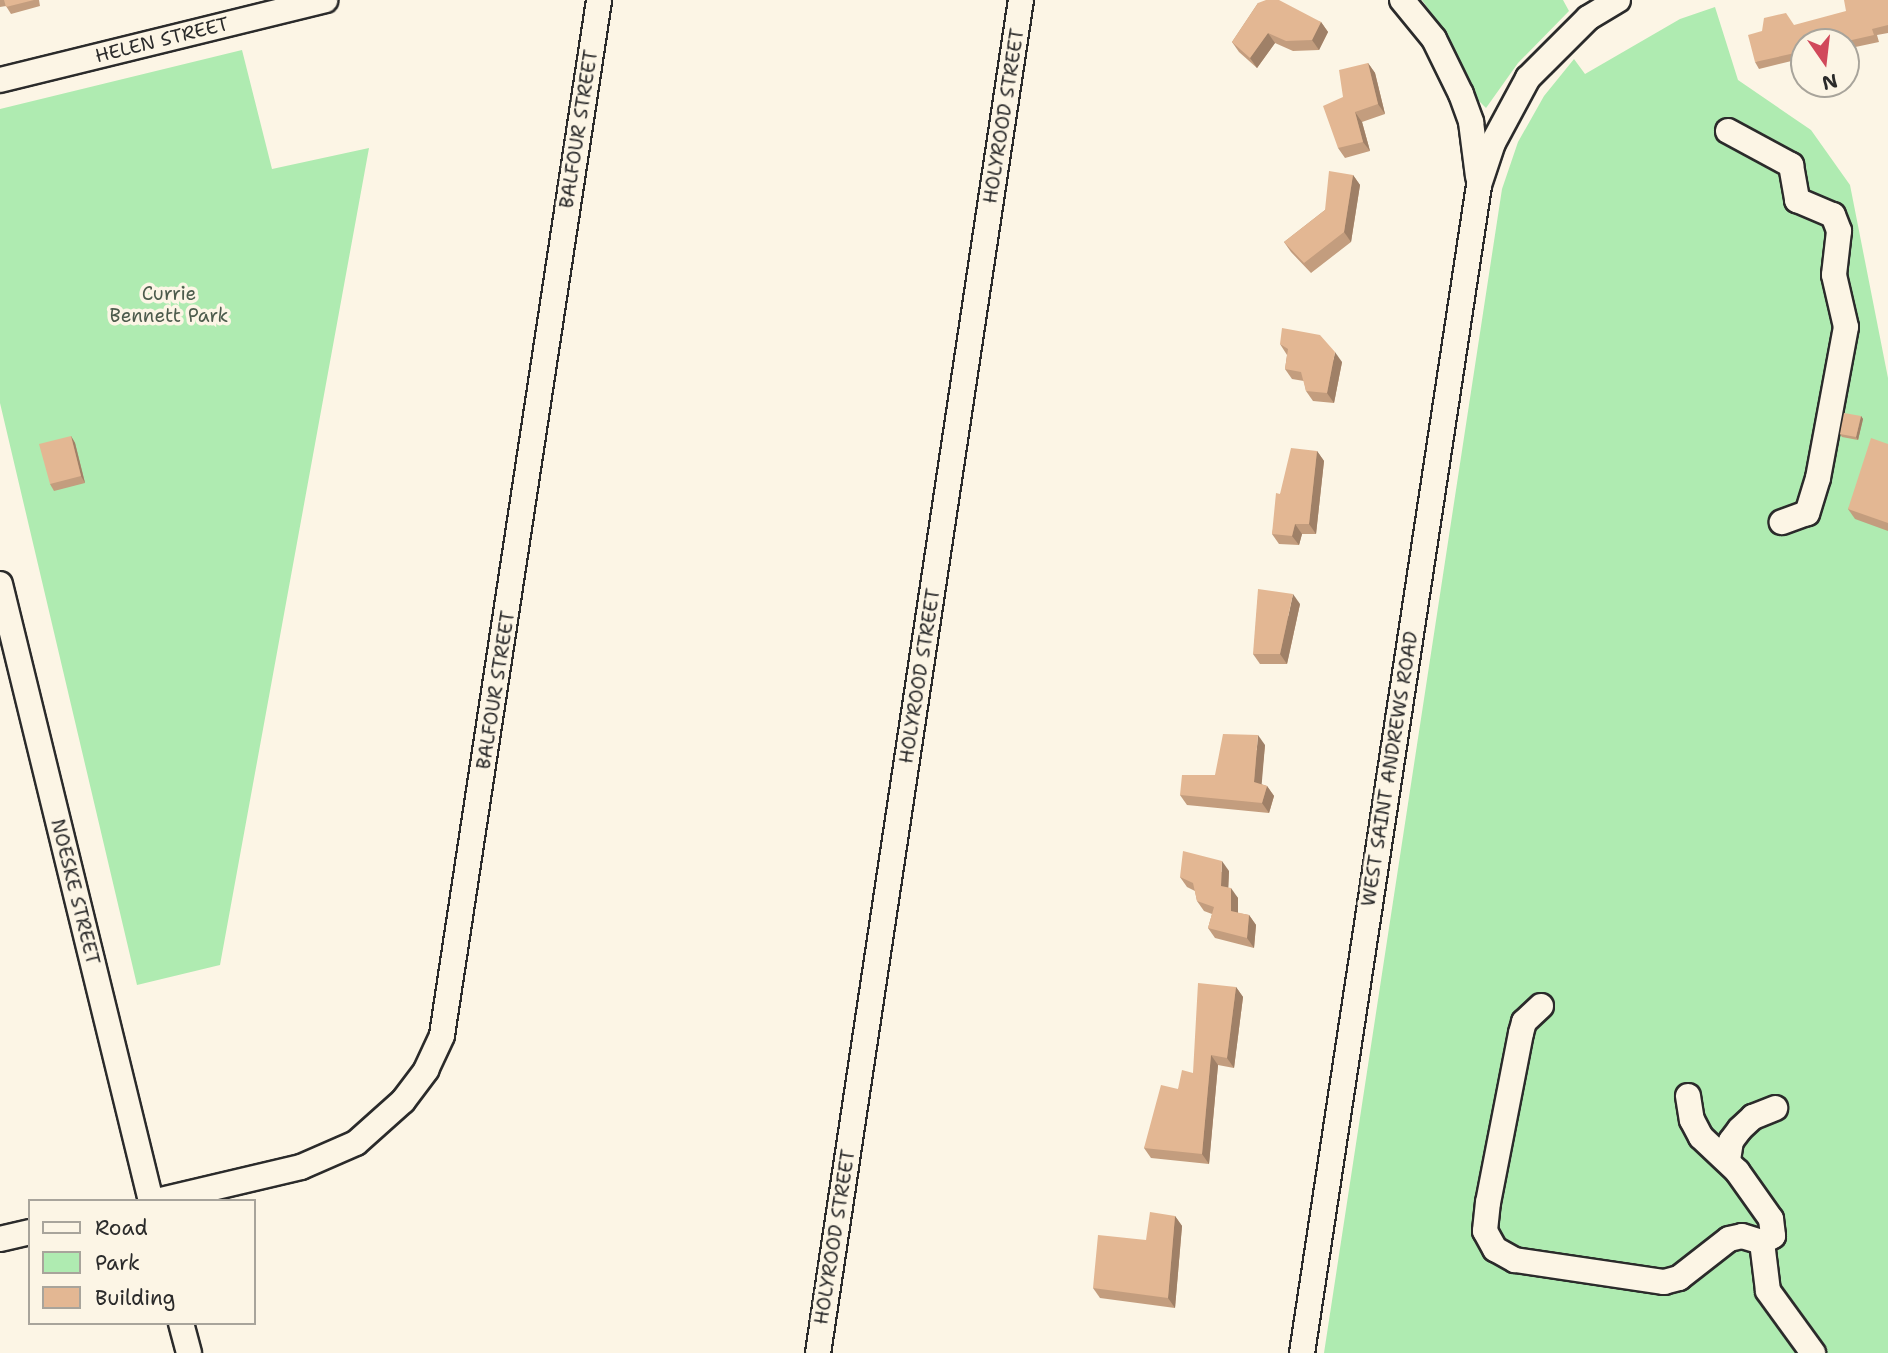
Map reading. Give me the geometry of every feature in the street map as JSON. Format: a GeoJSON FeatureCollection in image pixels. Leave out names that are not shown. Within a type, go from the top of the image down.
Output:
{"type":"FeatureCollection","features":[{"type":"Feature","properties":{"kind":"street","name":"HELEN STREET"},"geometry":{"type":"LineString","coordinates":[[0,80],[325,0]]}},
{"type":"Feature","properties":{"kind":"street","name":"BALFOUR STREET"},"geometry":{"type":"LineString","coordinates":[[165,1199],[301,1167],[356,1143],[403,1101],[426,1070],[442,1035],[599,0]]}},
{"type":"Feature","properties":{"kind":"street","name":"HOLYROOD STREET"},"geometry":{"type":"LineString","coordinates":[[818,1353],[1021,0]]}},
{"type":"Feature","properties":{"kind":"street","name":"WEST SAINT ANDREWS ROAD"},"geometry":{"type":"LineString","coordinates":[[1402,0],[1434,39],[1461,94],[1471,122],[1479,185]]}},
{"type":"Feature","properties":{"kind":"street","name":"WEST SAINT ANDREWS ROAD"},"geometry":{"type":"LineString","coordinates":[[1302,1353],[1479,185],[1493,142],[1528,78],[1588,18],[1618,0]]}},
{"type":"Feature","properties":{"kind":"street"},"geometry":{"type":"LineString","coordinates":[[1728,131],[1791,165],[1797,200],[1833,215],[1839,231],[1834,275],[1846,327],[1818,478],[1807,513],[1782,522]]}},
{"type":"Feature","properties":{"kind":"street","name":"NOESKE STREET"},"geometry":{"type":"LineString","coordinates":[[0,584],[150,1199]]}},
{"type":"Feature","properties":{"kind":"street"},"geometry":{"type":"LineString","coordinates":[[1541,1006],[1524,1023],[1521,1033],[1488,1202],[1485,1231],[1495,1249],[1516,1260],[1664,1282],[1679,1278],[1729,1239],[1742,1236],[1762,1242],[1773,1236],[1775,1228],[1728,1160],[1701,1137],[1692,1120],[1688,1096]]}},
{"type":"Feature","properties":{"kind":"street"},"geometry":{"type":"LineString","coordinates":[[1728,1160],[1731,1140],[1740,1129],[1753,1117],[1775,1108]]}},
{"type":"Feature","properties":{"kind":"street"},"geometry":{"type":"LineString","coordinates":[[0,1239],[28,1232]]}},
{"type":"Feature","properties":{"kind":"street"},"geometry":{"type":"LineString","coordinates":[[1762,1242],[1768,1291],[1813,1353]]}},
{"type":"Feature","properties":{"kind":"street"},"geometry":{"type":"LineString","coordinates":[[181,1325],[188,1353]]}},
{"type":"Feature","properties":{"kind":"green space"},"geometry":{"type":"Polygon","coordinates":[[[1422,0],[1563,0],[1569,11],[1518,63],[1486,108],[1478,100],[1451,41],[1422,0]]]}},
{"type":"Feature","properties":{"kind":"green space"},"geometry":{"type":"Polygon","coordinates":[[[1715,7],[1738,80],[1811,130],[1850,185],[1888,378],[1888,1353],[1324,1353],[1502,189],[1518,142],[1544,96],[1574,59],[1585,74],[1680,19],[1715,7]]]}},
{"type":"Feature","properties":{"kind":"green space","name":"Currie Bennett Park"},"geometry":{"type":"Polygon","coordinates":[[[242,50],[272,169],[369,148],[220,965],[137,985],[0,403],[0,109],[242,50]]]}},
{"type":"Feature","properties":{"kind":"building"},"geometry":{"type":"Polygon","coordinates":[[[4,0],[34,0],[6,7],[4,0]]]}},
{"type":"Feature","properties":{"kind":"building"},"geometry":{"type":"Polygon","coordinates":[[[1279,0],[1321,22],[1312,40],[1286,41],[1268,33],[1250,58],[1232,42],[1258,3],[1279,0]]]}},
{"type":"Feature","properties":{"kind":"building"},"geometry":{"type":"Polygon","coordinates":[[[1844,0],[1888,0],[1888,25],[1872,29],[1874,35],[1860,38],[1860,28],[1790,28],[1790,54],[1755,62],[1748,35],[1762,31],[1764,18],[1786,13],[1794,25],[1846,11],[1844,0]]]}},
{"type":"Feature","properties":{"kind":"building"},"geometry":{"type":"Polygon","coordinates":[[[1368,63],[1378,104],[1355,112],[1363,142],[1338,148],[1323,106],[1343,97],[1339,70],[1368,63]]]}},
{"type":"Feature","properties":{"kind":"building"},"geometry":{"type":"Polygon","coordinates":[[[1329,171],[1353,175],[1344,232],[1304,263],[1284,242],[1325,210],[1329,171]]]}},
{"type":"Feature","properties":{"kind":"building"},"geometry":{"type":"Polygon","coordinates":[[[1282,328],[1320,335],[1335,352],[1327,393],[1306,391],[1301,372],[1285,369],[1288,349],[1280,344],[1282,328]]]}},
{"type":"Feature","properties":{"kind":"building"},"geometry":{"type":"Polygon","coordinates":[[[1844,413],[1861,416],[1856,437],[1840,434],[1844,413]]]}},
{"type":"Feature","properties":{"kind":"building"},"geometry":{"type":"Polygon","coordinates":[[[71,436],[81,476],[50,484],[39,444],[71,436]]]}},
{"type":"Feature","properties":{"kind":"building"},"geometry":{"type":"Polygon","coordinates":[[[1871,438],[1888,444],[1888,523],[1848,509],[1871,438]]]}},
{"type":"Feature","properties":{"kind":"building"},"geometry":{"type":"Polygon","coordinates":[[[1291,448],[1317,451],[1309,524],[1295,524],[1292,536],[1272,534],[1276,493],[1280,494],[1291,448]]]}},
{"type":"Feature","properties":{"kind":"building"},"geometry":{"type":"Polygon","coordinates":[[[1258,589],[1293,594],[1280,654],[1253,654],[1258,589]]]}},
{"type":"Feature","properties":{"kind":"building"},"geometry":{"type":"Polygon","coordinates":[[[1223,734],[1258,735],[1254,782],[1267,786],[1262,803],[1180,795],[1182,775],[1215,775],[1223,734]]]}},
{"type":"Feature","properties":{"kind":"building"},"geometry":{"type":"Polygon","coordinates":[[[1183,851],[1222,861],[1221,886],[1231,888],[1231,911],[1249,915],[1247,938],[1208,928],[1214,907],[1197,901],[1193,883],[1180,877],[1183,851]]]}},
{"type":"Feature","properties":{"kind":"building"},"geometry":{"type":"Polygon","coordinates":[[[1198,983],[1236,987],[1227,1058],[1211,1055],[1202,1154],[1144,1148],[1161,1085],[1178,1089],[1182,1070],[1193,1073],[1198,983]]]}},
{"type":"Feature","properties":{"kind":"building"},"geometry":{"type":"Polygon","coordinates":[[[1150,1212],[1175,1216],[1168,1298],[1093,1288],[1098,1235],[1146,1240],[1150,1212]]]}}]}
